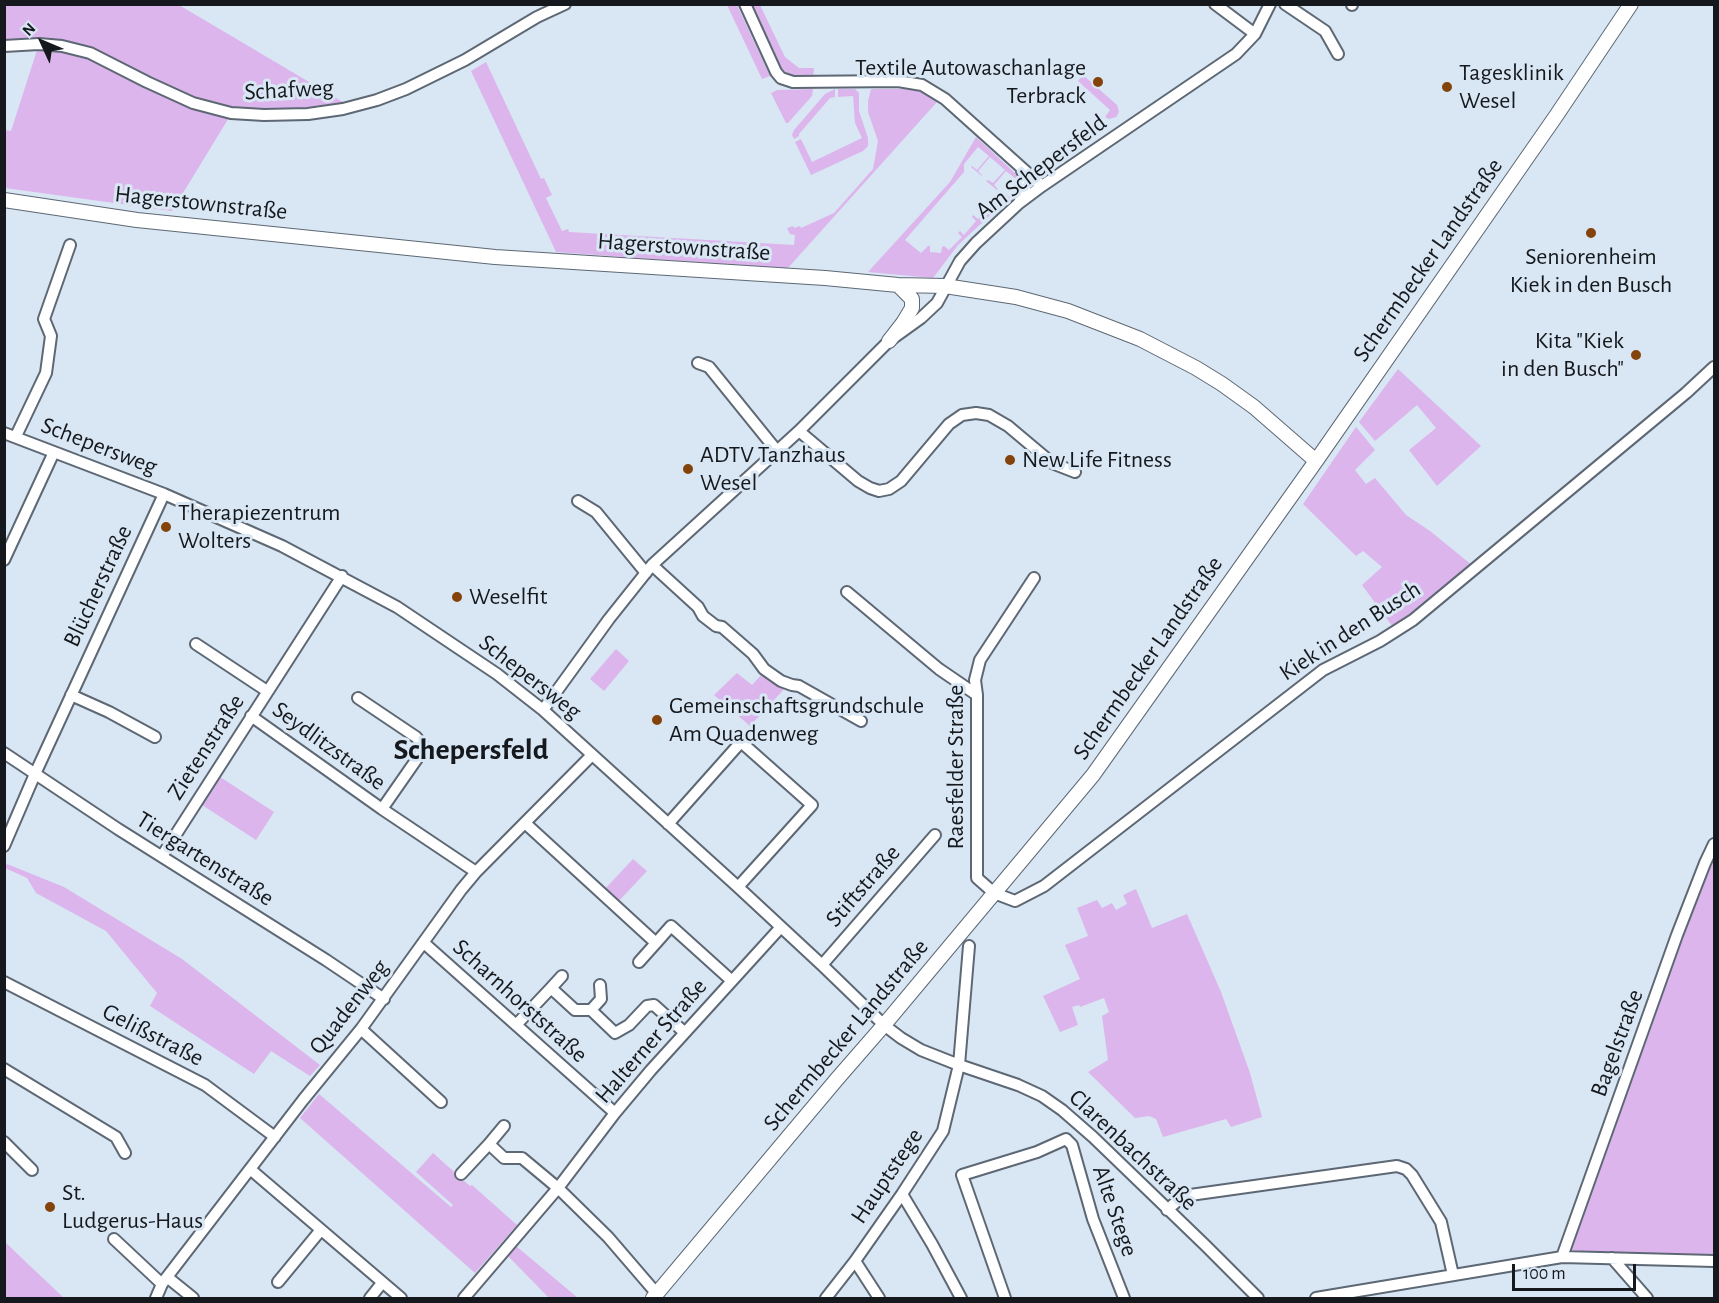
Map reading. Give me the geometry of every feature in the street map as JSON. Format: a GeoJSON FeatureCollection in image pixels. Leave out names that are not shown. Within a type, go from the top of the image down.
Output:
{"type":"FeatureCollection","features":[{"type":"Feature","properties":{"kind":"main road","name":"Schermbecker Landstraße"},"geometry":{"type":"LineString","coordinates":[[655,1296],[1093,775],[1316,461],[1556,116],[1631,4]]}},
{"type":"Feature","properties":{"kind":"main road","name":"Hagerstownstraße"},"geometry":{"type":"LineString","coordinates":[[4,200],[137,220],[495,257],[825,278],[898,285],[945,286],[1016,297],[1068,311],[1140,339],[1196,368],[1254,407],[1316,461]]}},
{"type":"Feature","properties":{"kind":"main road"},"geometry":{"type":"LineString","coordinates":[[889,341],[912,308],[912,299],[898,285]]}},
{"type":"Feature","properties":{"kind":"street","name":"Schafweg"},"geometry":{"type":"LineString","coordinates":[[4,46],[39,44],[62,46],[90,53],[193,104],[231,113],[308,114],[343,109],[406,89],[465,60],[537,17],[565,4]]}},
{"type":"Feature","properties":{"kind":"street"},"geometry":{"type":"LineString","coordinates":[[745,4],[781,78],[793,82],[898,81],[921,85],[945,99],[1042,186]]}},
{"type":"Feature","properties":{"kind":"street"},"geometry":{"type":"LineString","coordinates":[[1215,4],[1256,34]]}},
{"type":"Feature","properties":{"kind":"street"},"geometry":{"type":"LineString","coordinates":[[1285,4],[1326,31],[1338,54]]}},
{"type":"Feature","properties":{"kind":"street","name":"Am Schepersfeld"},"geometry":{"type":"LineString","coordinates":[[543,710],[609,619],[649,569],[799,431],[889,341],[921,318],[937,303],[960,261],[976,243],[1018,204],[1042,186],[1236,54],[1256,34],[1270,6]]}},
{"type":"Feature","properties":{"kind":"street"},"geometry":{"type":"LineString","coordinates":[[1016,163],[1026,181],[1018,204]]}},
{"type":"Feature","properties":{"kind":"street","name":"Schepersweg"},"geometry":{"type":"LineString","coordinates":[[16,436],[45,373],[51,336],[44,319],[70,245]]}},
{"type":"Feature","properties":{"kind":"street"},"geometry":{"type":"LineString","coordinates":[[698,363],[709,367],[777,451]]}},
{"type":"Feature","properties":{"kind":"street","name":"Kiek in den Busch"},"geometry":{"type":"LineString","coordinates":[[994,893],[1015,901],[1044,886],[1323,670],[1413,620],[1686,393],[1714,367]]}},
{"type":"Feature","properties":{"kind":"street"},"geometry":{"type":"LineString","coordinates":[[799,431],[858,481],[879,491],[889,489],[901,481],[949,424],[962,415],[976,413],[989,415],[1008,426],[1052,463],[1075,472]]}},
{"type":"Feature","properties":{"kind":"street","name":"Schepersweg"},"geometry":{"type":"LineString","coordinates":[[4,433],[164,494],[282,546],[342,576],[396,607],[497,674],[543,710],[738,887],[884,1025]]}},
{"type":"Feature","properties":{"kind":"street"},"geometry":{"type":"LineString","coordinates":[[4,560],[54,452]]}},
{"type":"Feature","properties":{"kind":"street","name":"Blücherstraße"},"geometry":{"type":"LineString","coordinates":[[4,846],[164,494]]}},
{"type":"Feature","properties":{"kind":"street"},"geometry":{"type":"LineString","coordinates":[[578,501],[596,512],[641,569],[649,569],[698,607],[703,616],[716,626],[722,627],[753,654],[764,669],[781,681],[799,686],[861,721]]}},
{"type":"Feature","properties":{"kind":"street","name":"Zietenstraße"},"geometry":{"type":"LineString","coordinates":[[162,856],[342,576]]}},
{"type":"Feature","properties":{"kind":"street","name":"Raesfelder Straße"},"geometry":{"type":"LineString","coordinates":[[994,893],[977,879],[977,695],[975,680],[980,660],[1034,578]]}},
{"type":"Feature","properties":{"kind":"street"},"geometry":{"type":"LineString","coordinates":[[847,592],[939,669],[977,695]]}},
{"type":"Feature","properties":{"kind":"street","name":"Zietenstraße"},"geometry":{"type":"LineString","coordinates":[[196,644],[267,692]]}},
{"type":"Feature","properties":{"kind":"street"},"geometry":{"type":"LineString","coordinates":[[71,695],[155,737]]}},
{"type":"Feature","properties":{"kind":"street","name":"Seydlitzstraße"},"geometry":{"type":"LineString","coordinates":[[358,698],[416,737],[422,744],[421,753],[382,809]]}},
{"type":"Feature","properties":{"kind":"street","name":"Seydlitzstraße"},"geometry":{"type":"LineString","coordinates":[[251,716],[476,872]]}},
{"type":"Feature","properties":{"kind":"street"},"geometry":{"type":"LineString","coordinates":[[668,824],[741,742],[812,805],[738,887]]}},
{"type":"Feature","properties":{"kind":"street","name":"Tiergartenstraße"},"geometry":{"type":"LineString","coordinates":[[4,753],[118,830],[384,999]]}},
{"type":"Feature","properties":{"kind":"street","name":"Quadenweg"},"geometry":{"type":"LineString","coordinates":[[156,1299],[164,1281],[384,999],[449,905],[476,872],[592,755]]}},
{"type":"Feature","properties":{"kind":"street"},"geometry":{"type":"LineString","coordinates":[[525,823],[656,943]]}},
{"type":"Feature","properties":{"kind":"street","name":"Stiftstraße"},"geometry":{"type":"LineString","coordinates":[[822,965],[935,835]]}},
{"type":"Feature","properties":{"kind":"street","name":"Bagelstraße"},"geometry":{"type":"LineString","coordinates":[[1562,1257],[1677,936],[1714,844]]}},
{"type":"Feature","properties":{"kind":"street"},"geometry":{"type":"LineString","coordinates":[[639,962],[671,926],[732,981]]}},
{"type":"Feature","properties":{"kind":"street","name":"Halterner Straße"},"geometry":{"type":"LineString","coordinates":[[464,1299],[558,1188],[615,1113],[684,1032],[781,927]]}},
{"type":"Feature","properties":{"kind":"street","name":"Scharnhorststraße"},"geometry":{"type":"LineString","coordinates":[[424,943],[615,1113]]}},
{"type":"Feature","properties":{"kind":"street"},"geometry":{"type":"LineString","coordinates":[[959,1065],[969,946]]}},
{"type":"Feature","properties":{"kind":"street"},"geometry":{"type":"LineString","coordinates":[[516,1025],[562,976]]}},
{"type":"Feature","properties":{"kind":"street","name":"Gelißstraße"},"geometry":{"type":"LineString","coordinates":[[4,982],[205,1085],[275,1137]]}},
{"type":"Feature","properties":{"kind":"street"},"geometry":{"type":"LineString","coordinates":[[591,1010],[601,999],[600,985]]}},
{"type":"Feature","properties":{"kind":"street"},"geometry":{"type":"LineString","coordinates":[[551,988],[575,1010],[591,1010],[615,1033],[629,1025],[647,1006],[654,1005],[684,1032]]}},
{"type":"Feature","properties":{"kind":"street","name":"Clarenbachstraße"},"geometry":{"type":"LineString","coordinates":[[884,1025],[921,1050],[1018,1085],[1042,1096],[1062,1110],[1227,1266],[1258,1299]]}},
{"type":"Feature","properties":{"kind":"street"},"geometry":{"type":"LineString","coordinates":[[361,1029],[441,1102]]}},
{"type":"Feature","properties":{"kind":"street","name":"Hauptstege"},"geometry":{"type":"LineString","coordinates":[[826,1299],[902,1194],[943,1131],[959,1065]]}},
{"type":"Feature","properties":{"kind":"street"},"geometry":{"type":"LineString","coordinates":[[4,1069],[116,1137],[125,1153]]}},
{"type":"Feature","properties":{"kind":"street"},"geometry":{"type":"LineString","coordinates":[[461,1174],[504,1126]]}},
{"type":"Feature","properties":{"kind":"street","name":"Alte Stege"},"geometry":{"type":"LineString","coordinates":[[1005,1299],[962,1175],[1037,1152],[1066,1139],[1072,1145],[1093,1219],[1124,1299]]}},
{"type":"Feature","properties":{"kind":"street"},"geometry":{"type":"LineString","coordinates":[[4,1142],[32,1170]]}},
{"type":"Feature","properties":{"kind":"street"},"geometry":{"type":"LineString","coordinates":[[489,1144],[504,1158],[522,1158],[558,1188],[608,1237],[655,1296]]}},
{"type":"Feature","properties":{"kind":"street"},"geometry":{"type":"LineString","coordinates":[[1167,1209],[1183,1196],[1397,1166],[1406,1169],[1412,1175],[1441,1222],[1453,1275]]}},
{"type":"Feature","properties":{"kind":"street"},"geometry":{"type":"LineString","coordinates":[[250,1170],[401,1299]]}},
{"type":"Feature","properties":{"kind":"street"},"geometry":{"type":"LineString","coordinates":[[902,1194],[932,1244],[959,1298]]}},
{"type":"Feature","properties":{"kind":"street"},"geometry":{"type":"LineString","coordinates":[[278,1282],[320,1231]]}},
{"type":"Feature","properties":{"kind":"street"},"geometry":{"type":"LineString","coordinates":[[114,1239],[164,1281],[193,1299]]}},
{"type":"Feature","properties":{"kind":"street"},"geometry":{"type":"LineString","coordinates":[[1316,1299],[1361,1295],[1453,1275],[1562,1257],[1714,1261]]}},
{"type":"Feature","properties":{"kind":"street"},"geometry":{"type":"LineString","coordinates":[[1612,1258],[1647,1299]]}},
{"type":"Feature","properties":{"kind":"street"},"geometry":{"type":"LineString","coordinates":[[855,1261],[879,1299]]}},
{"type":"Feature","properties":{"kind":"street"},"geometry":{"type":"LineString","coordinates":[[370,1299],[382,1283]]}},
{"type":"Feature","properties":{"kind":"shaded area"},"geometry":{"type":"Polygon","coordinates":[[[4,5],[179,5],[348,105],[330,108],[231,111],[194,101],[91,51],[5,43],[4,5]]]}},
{"type":"Feature","properties":{"kind":"shaded area"},"geometry":{"type":"Polygon","coordinates":[[[727,5],[737,5],[770,76],[762,79],[727,5]]]}},
{"type":"Feature","properties":{"kind":"shaded area"},"geometry":{"type":"Polygon","coordinates":[[[751,5],[760,5],[785,57],[799,68],[814,68],[813,78],[789,75],[779,66],[751,5]]]}},
{"type":"Feature","properties":{"kind":"shaded area"},"geometry":{"type":"Polygon","coordinates":[[[38,47],[89,55],[230,116],[172,211],[5,188],[4,130],[11,131],[38,47]]]}},
{"type":"Feature","properties":{"kind":"shaded area"},"geometry":{"type":"Polygon","coordinates":[[[486,62],[541,179],[544,178],[552,195],[546,198],[562,231],[568,229],[569,232],[794,245],[795,235],[790,234],[787,228],[800,226],[801,228],[834,213],[873,169],[878,141],[868,112],[871,89],[915,90],[937,102],[787,269],[556,252],[471,71],[486,62]]]}},
{"type":"Feature","properties":{"kind":"shaded area"},"geometry":{"type":"Polygon","coordinates":[[[1083,75],[1117,105],[1119,112],[1116,117],[1109,119],[1105,117],[1110,110],[1078,81],[1083,75]]]}},
{"type":"Feature","properties":{"kind":"shaded area"},"geometry":{"type":"Polygon","coordinates":[[[813,89],[812,96],[786,123],[771,93],[777,90],[813,89]]]}},
{"type":"Feature","properties":{"kind":"shaded area"},"geometry":{"type":"Polygon","coordinates":[[[835,89],[835,97],[830,98],[794,139],[792,135],[794,130],[825,94],[835,89]]]}},
{"type":"Feature","properties":{"kind":"shaded area"},"geometry":{"type":"Polygon","coordinates":[[[838,89],[855,89],[859,93],[859,111],[868,138],[868,146],[863,151],[811,175],[795,142],[801,139],[812,162],[862,138],[855,123],[853,96],[838,97],[838,89]]]}},
{"type":"Feature","properties":{"kind":"shaded area"},"geometry":{"type":"Polygon","coordinates":[[[976,137],[1017,175],[1020,179],[1019,188],[1007,200],[1003,195],[1004,193],[1009,197],[1019,186],[1014,182],[1016,179],[1006,171],[994,185],[997,190],[986,181],[993,183],[1005,170],[990,157],[978,171],[982,176],[971,167],[977,170],[989,156],[978,147],[964,164],[964,172],[905,240],[921,253],[930,246],[930,252],[941,253],[942,247],[949,250],[962,237],[958,233],[960,231],[964,235],[976,221],[973,215],[978,219],[990,205],[986,201],[989,198],[999,207],[958,245],[933,278],[868,272],[950,182],[976,137]]]}},
{"type":"Feature","properties":{"kind":"shaded area"},"geometry":{"type":"Polygon","coordinates":[[[1398,369],[1481,446],[1437,486],[1409,450],[1436,428],[1417,405],[1375,441],[1359,422],[1398,369]]]}},
{"type":"Feature","properties":{"kind":"shaded area"},"geometry":{"type":"Polygon","coordinates":[[[1356,427],[1375,450],[1355,470],[1366,484],[1375,478],[1406,515],[1430,531],[1473,566],[1395,630],[1362,585],[1382,567],[1363,551],[1356,556],[1303,504],[1356,427]]]}},
{"type":"Feature","properties":{"kind":"shaded area"},"geometry":{"type":"Polygon","coordinates":[[[616,649],[629,661],[604,691],[590,679],[616,649]]]}},
{"type":"Feature","properties":{"kind":"shaded area"},"geometry":{"type":"Polygon","coordinates":[[[737,673],[752,685],[763,673],[786,687],[750,726],[714,695],[737,673]]]}},
{"type":"Feature","properties":{"kind":"shaded area"},"geometry":{"type":"Polygon","coordinates":[[[220,777],[274,812],[256,840],[202,805],[220,777]]]}},
{"type":"Feature","properties":{"kind":"shaded area"},"geometry":{"type":"Polygon","coordinates":[[[633,859],[647,871],[617,903],[603,891],[633,859]]]}},
{"type":"Feature","properties":{"kind":"shaded area"},"geometry":{"type":"Polygon","coordinates":[[[1714,859],[1714,1259],[1586,1254],[1586,1252],[1567,1251],[1680,940],[1714,859]]]}},
{"type":"Feature","properties":{"kind":"shaded area"},"geometry":{"type":"Polygon","coordinates":[[[7,864],[64,887],[182,959],[320,1065],[310,1076],[271,1051],[254,1074],[150,1006],[157,993],[106,931],[36,893],[27,878],[5,868],[7,864]]]}},
{"type":"Feature","properties":{"kind":"shaded area"},"geometry":{"type":"Polygon","coordinates":[[[1136,889],[1152,928],[1187,914],[1221,992],[1250,1073],[1262,1117],[1231,1127],[1226,1119],[1163,1137],[1156,1119],[1149,1116],[1135,1118],[1088,1072],[1108,1060],[1102,1016],[1109,1012],[1104,998],[1080,1007],[1079,1005],[1072,1007],[1078,1025],[1060,1032],[1043,996],[1080,979],[1065,945],[1088,936],[1077,908],[1097,900],[1102,908],[1112,903],[1116,910],[1127,904],[1123,895],[1136,889]]]}},
{"type":"Feature","properties":{"kind":"shaded area"},"geometry":{"type":"Polygon","coordinates":[[[319,1094],[451,1207],[453,1205],[416,1172],[433,1153],[517,1225],[475,1273],[300,1118],[319,1094]]]}},
{"type":"Feature","properties":{"kind":"shaded area"},"geometry":{"type":"Polygon","coordinates":[[[4,1241],[29,1265],[64,1298],[5,1298],[4,1241]]]}},
{"type":"Feature","properties":{"kind":"shaded area"},"geometry":{"type":"Polygon","coordinates":[[[516,1246],[578,1298],[549,1298],[507,1255],[516,1246]]]}},
{"type":"Feature","properties":{"kind":"place","name":"Textile Autowaschanlage Terbrack"},"geometry":{"type":"Point","coordinates":[1098,82]}},
{"type":"Feature","properties":{"kind":"place","name":"Tagesklinik Wesel"},"geometry":{"type":"Point","coordinates":[1447,87]}},
{"type":"Feature","properties":{"kind":"place","name":"Seniorenheim Kiek in den Busch"},"geometry":{"type":"Point","coordinates":[1591,233]}},
{"type":"Feature","properties":{"kind":"place","name":"Kita \"Kiek in den Busch\""},"geometry":{"type":"Point","coordinates":[1636,355]}},
{"type":"Feature","properties":{"kind":"place","name":"New Life Fitness"},"geometry":{"type":"Point","coordinates":[1010,460]}},
{"type":"Feature","properties":{"kind":"place","name":"ADTV Tanzhaus Wesel"},"geometry":{"type":"Point","coordinates":[688,469]}},
{"type":"Feature","properties":{"kind":"place","name":"Therapiezentrum Wolters"},"geometry":{"type":"Point","coordinates":[166,527]}},
{"type":"Feature","properties":{"kind":"place","name":"Weselfit"},"geometry":{"type":"Point","coordinates":[457,597]}},
{"type":"Feature","properties":{"kind":"place","name":"Gemeinschaftsgrundschule Am Quadenweg"},"geometry":{"type":"Point","coordinates":[657,720]}},
{"type":"Feature","properties":{"kind":"place","name":"St. Ludgerus-Haus"},"geometry":{"type":"Point","coordinates":[50,1207]}},
{"type":"Feature","properties":{"kind":"district","name":"Schepersfeld"},"geometry":{"type":"Point","coordinates":[471,750]}}]}
